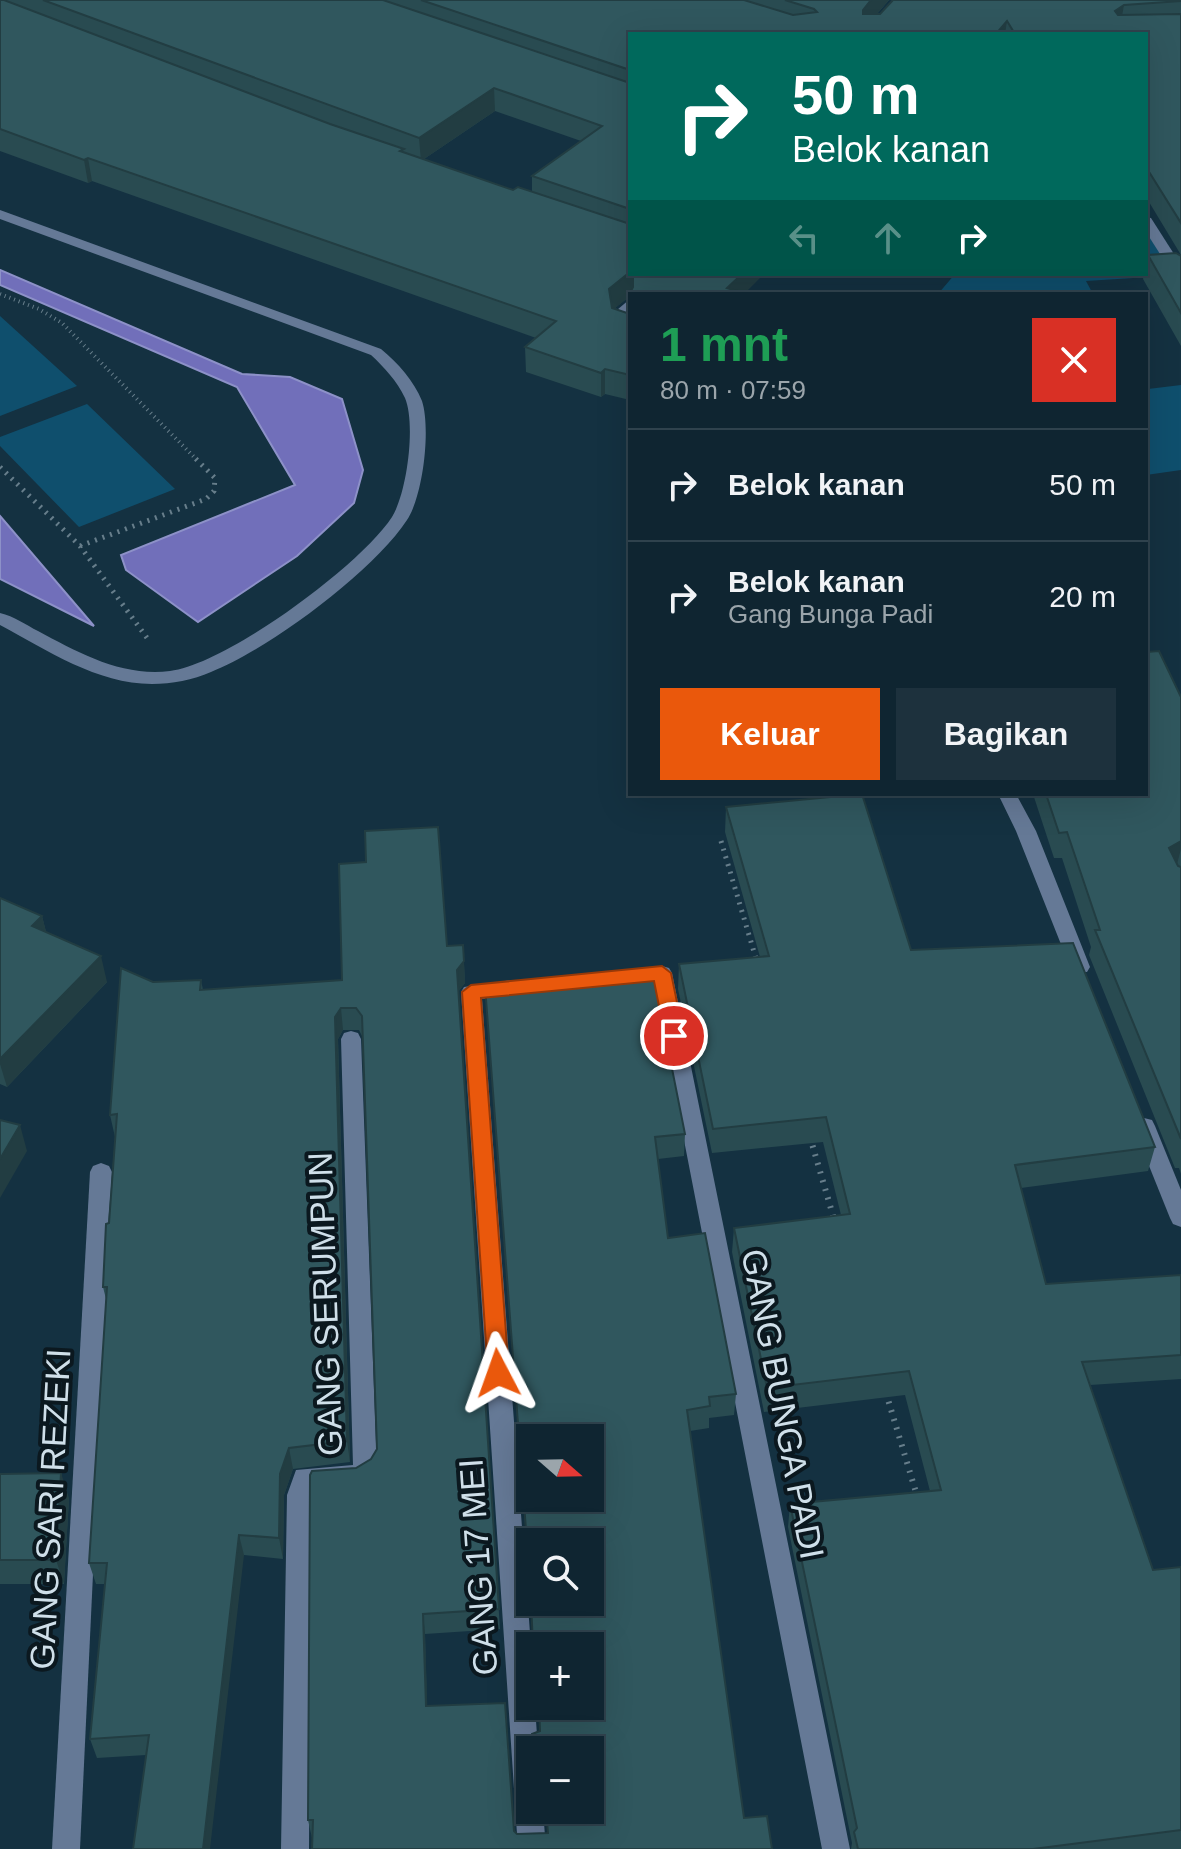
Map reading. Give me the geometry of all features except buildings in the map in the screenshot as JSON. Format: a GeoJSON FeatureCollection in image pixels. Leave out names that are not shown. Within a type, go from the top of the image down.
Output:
{"type":"FeatureCollection","features":[{"type":"Feature","properties":{"kind":"street"},"geometry":{"type":"LineString","coordinates":[[0,214],[376,352],[392,365],[415,406],[416,465],[401,515],[368,556],[245,645],[208,667],[175,676],[144,678],[107,670],[0,618]]}},
{"type":"Feature","properties":{"kind":"street"},"geometry":{"type":"LineString","coordinates":[[1148,224],[1181,276]]}},
{"type":"Feature","properties":{"kind":"street"},"geometry":{"type":"LineString","coordinates":[[628,305],[618,315],[620,328],[628,330]]}},
{"type":"Feature","properties":{"kind":"street"},"geometry":{"type":"LineString","coordinates":[[1008,796],[1026,831],[1089,988]]}},
{"type":"Feature","properties":{"kind":"street","name":"GANG BUNGA PADI"},"geometry":{"type":"LineString","coordinates":[[471,992],[662,973],[836,1849]]}},
{"type":"Feature","properties":{"kind":"street","name":"GANG 17 MEI"},"geometry":{"type":"LineString","coordinates":[[471,992],[532,1849]]}},
{"type":"Feature","properties":{"kind":"street","name":"GANG SERUMPUN"},"geometry":{"type":"LineString","coordinates":[[295,1849],[299,1495],[305,1478],[356,1476],[365,1470],[351,1039]]}},
{"type":"Feature","properties":{"kind":"street"},"geometry":{"type":"LineString","coordinates":[[1135,1103],[1181,1218]]}},
{"type":"Feature","properties":{"kind":"street","name":"GANG SARI REZEKI"},"geometry":{"type":"LineString","coordinates":[[66,1849],[101,1172]]}},
{"type":"Feature","properties":{"kind":"path"},"geometry":{"type":"LineString","coordinates":[[0,294],[39,309],[62,323],[215,478],[214,491],[206,499],[80,546]]}},
{"type":"Feature","properties":{"kind":"path"},"geometry":{"type":"LineString","coordinates":[[0,467],[80,546],[175,676]]}},
{"type":"Feature","properties":{"kind":"path"},"geometry":{"type":"LineString","coordinates":[[721,841],[762,978]]}},
{"type":"Feature","properties":{"kind":"path"},"geometry":{"type":"LineString","coordinates":[[808,1131],[835,1223]]}},
{"type":"Feature","properties":{"kind":"path"},"geometry":{"type":"LineString","coordinates":[[886,1391],[922,1513]]}},
{"type":"Feature","properties":{"kind":"shaded area"},"geometry":{"type":"Polygon","coordinates":[[[1148,227],[1181,275],[1086,281],[1092,292],[940,292],[953,276],[1148,276],[1148,227]]]}},
{"type":"Feature","properties":{"kind":"shaded area"},"geometry":{"type":"Polygon","coordinates":[[[0,270],[242,374],[290,377],[342,399],[363,470],[354,503],[297,556],[198,622],[126,570],[121,555],[295,485],[237,387],[0,285],[0,270]]]}},
{"type":"Feature","properties":{"kind":"shaded area"},"geometry":{"type":"Polygon","coordinates":[[[0,316],[77,386],[0,416],[0,316]]]}},
{"type":"Feature","properties":{"kind":"shaded area"},"geometry":{"type":"Polygon","coordinates":[[[1181,385],[1181,470],[1148,475],[1148,389],[1181,385]]]}},
{"type":"Feature","properties":{"kind":"shaded area"},"geometry":{"type":"Polygon","coordinates":[[[87,404],[175,489],[79,527],[0,446],[0,437],[87,404]]]}},
{"type":"Feature","properties":{"kind":"shaded area"},"geometry":{"type":"Polygon","coordinates":[[[0,516],[94,626],[0,579],[0,516]]]}},
{"type":"Feature","properties":{"kind":"route"},"geometry":{"type":"LineString","coordinates":[[498,1373],[471,992],[662,973],[674,1036]]}}]}
